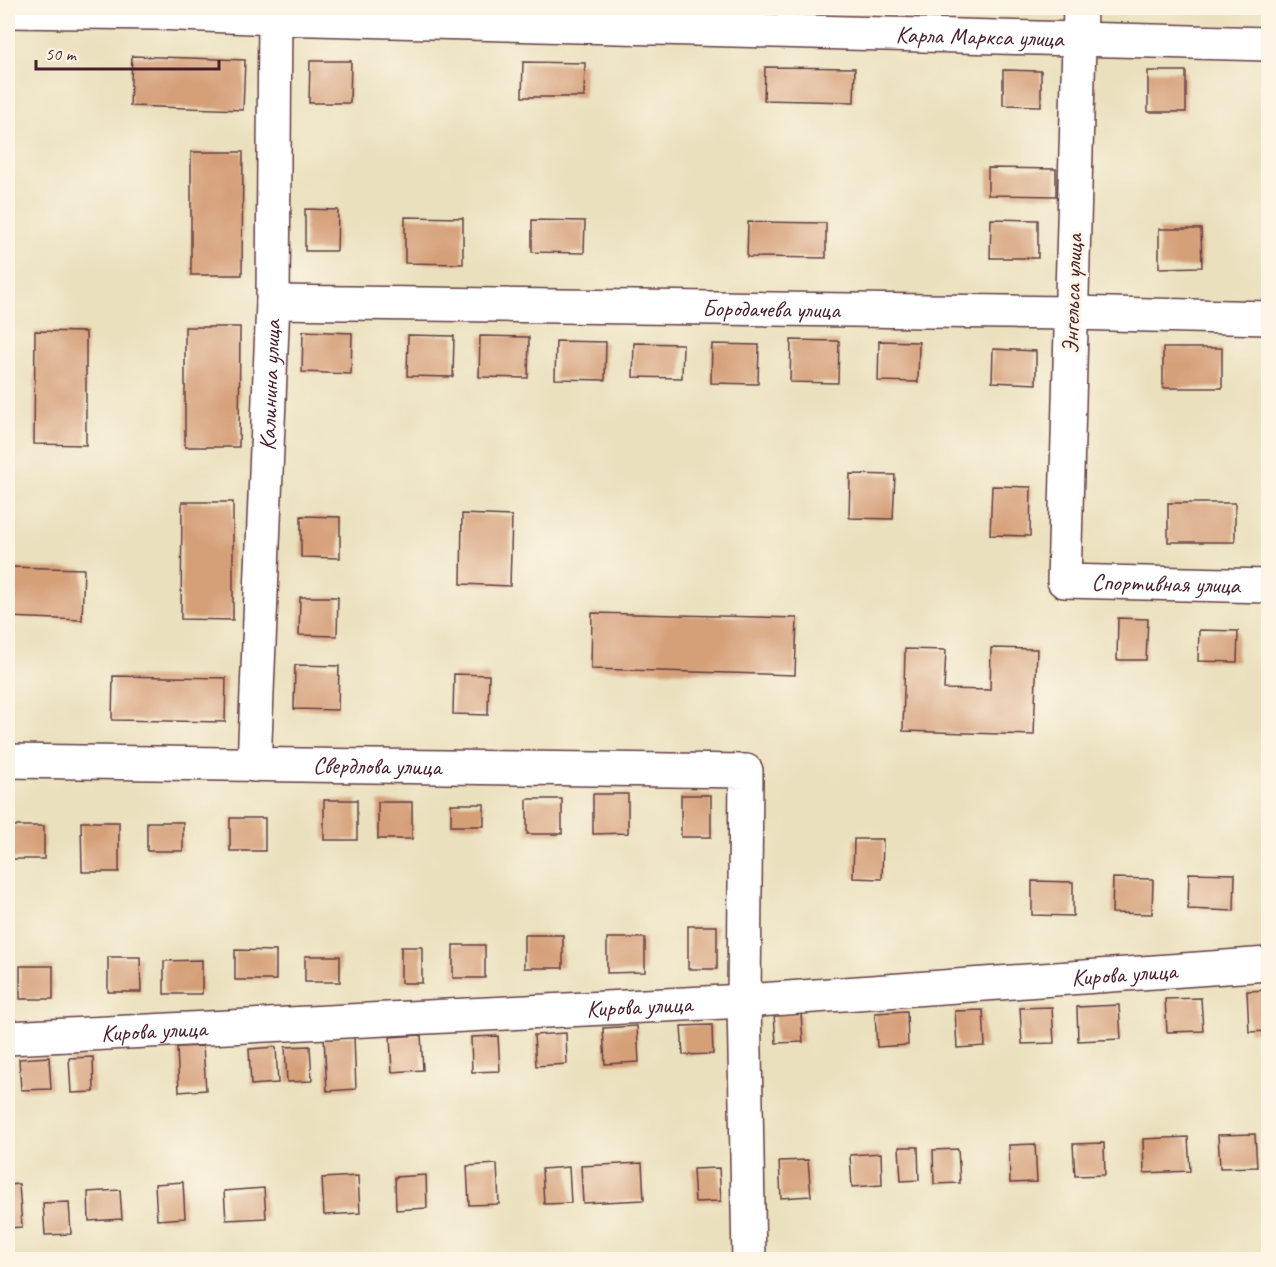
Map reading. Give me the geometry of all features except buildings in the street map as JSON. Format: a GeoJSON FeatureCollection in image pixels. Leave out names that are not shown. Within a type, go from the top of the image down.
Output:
{"type":"FeatureCollection","features":[{"type":"Feature","properties":{"kind":"street","name":"Энгельса улица"},"geometry":{"type":"LineString","coordinates":[[1064,581],[1080,8]]}},
{"type":"Feature","properties":{"kind":"street","name":"Карла Маркса улица"},"geometry":{"type":"LineString","coordinates":[[8,12],[157,10],[1269,44]]}},
{"type":"Feature","properties":{"kind":"street","name":"Калинина улица"},"geometry":{"type":"LineString","coordinates":[[254,765],[273,302],[275,13]]}},
{"type":"Feature","properties":{"kind":"street","name":"Бородачева улица"},"geometry":{"type":"LineString","coordinates":[[273,302],[1072,313],[1269,318]]}},
{"type":"Feature","properties":{"kind":"street","name":"Спортивная улица"},"geometry":{"type":"LineString","coordinates":[[1064,581],[1269,586]]}},
{"type":"Feature","properties":{"kind":"street","name":"Свердлова улица"},"geometry":{"type":"LineString","coordinates":[[8,761],[746,771],[744,1001]]}},
{"type":"Feature","properties":{"kind":"street","name":"Кирова улица"},"geometry":{"type":"LineString","coordinates":[[8,1038],[744,1001],[1269,964]]}},
{"type":"Feature","properties":{"kind":"street"},"geometry":{"type":"LineString","coordinates":[[744,1001],[749,1260]]}}]}
